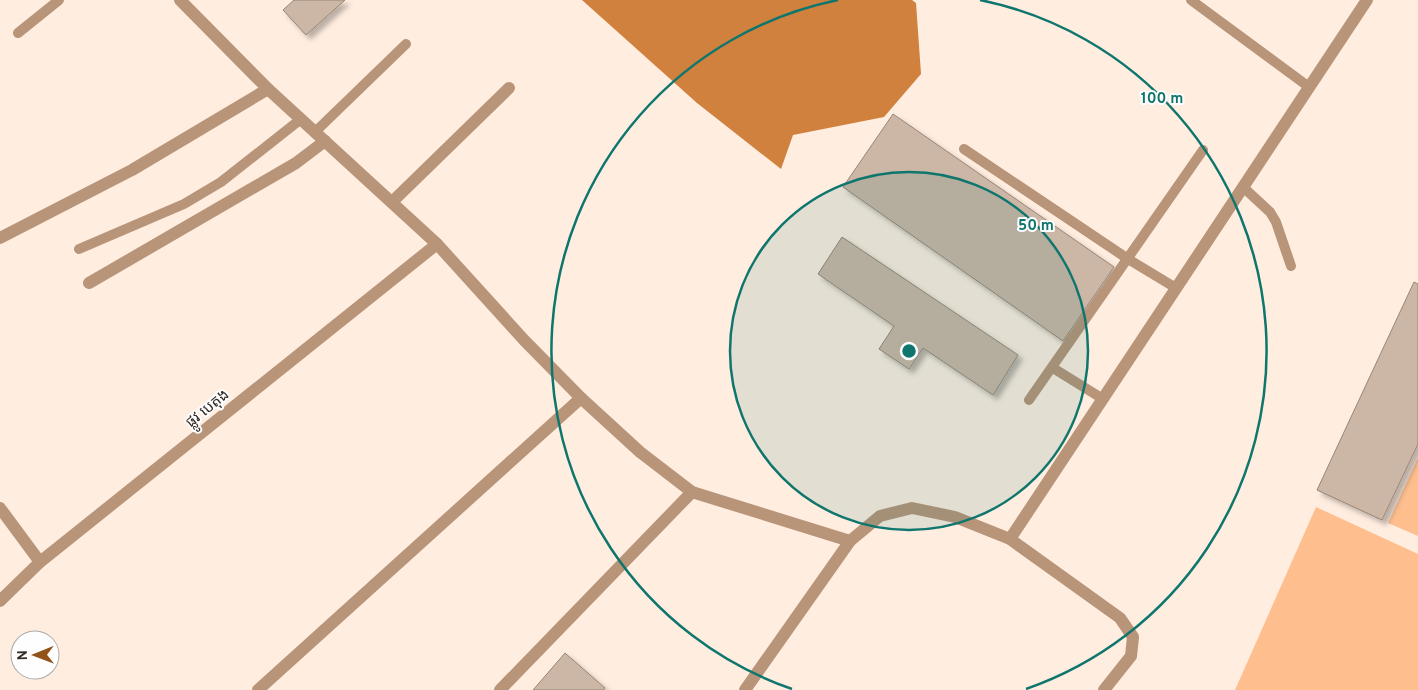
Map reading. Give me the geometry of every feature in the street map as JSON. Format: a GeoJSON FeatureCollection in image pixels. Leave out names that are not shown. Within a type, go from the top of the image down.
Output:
{"type":"FeatureCollection","features":[{"type":"Feature","properties":{"kind":"street"},"geometry":{"type":"LineString","coordinates":[[180,0],[268,89],[437,244],[524,340],[580,398],[640,452],[692,492],[850,541]]}},
{"type":"Feature","properties":{"kind":"street"},"geometry":{"type":"LineString","coordinates":[[1010,539],[1367,0]]}},
{"type":"Feature","properties":{"kind":"street"},"geometry":{"type":"LineString","coordinates":[[392,202],[509,88]]}},
{"type":"Feature","properties":{"kind":"street"},"geometry":{"type":"LineString","coordinates":[[0,238],[132,170],[268,89]]}},
{"type":"Feature","properties":{"kind":"street"},"geometry":{"type":"LineString","coordinates":[[89,283],[296,163],[325,141]]}},
{"type":"Feature","properties":{"kind":"street","name":"ផ្លូវ បេតុង"},"geometry":{"type":"LineString","coordinates":[[0,600],[40,562],[437,244]]}},
{"type":"Feature","properties":{"kind":"street"},"geometry":{"type":"LineString","coordinates":[[258,690],[580,398]]}},
{"type":"Feature","properties":{"kind":"street"},"geometry":{"type":"LineString","coordinates":[[500,690],[692,492]]}},
{"type":"Feature","properties":{"kind":"street"},"geometry":{"type":"LineString","coordinates":[[0,508],[40,562]]}},
{"type":"Feature","properties":{"kind":"street"},"geometry":{"type":"LineString","coordinates":[[745,690],[850,541],[880,516],[912,508],[955,516],[1010,539],[1120,618],[1133,637],[1131,656],[1104,690]]}},
{"type":"Feature","properties":{"kind":"lane"},"geometry":{"type":"LineString","coordinates":[[18,33],[59,0]]}},
{"type":"Feature","properties":{"kind":"lane"},"geometry":{"type":"LineString","coordinates":[[1191,0],[1309,87]]}},
{"type":"Feature","properties":{"kind":"lane"},"geometry":{"type":"LineString","coordinates":[[315,132],[406,44]]}},
{"type":"Feature","properties":{"kind":"lane"},"geometry":{"type":"LineString","coordinates":[[79,249],[184,204],[220,182],[301,119]]}},
{"type":"Feature","properties":{"kind":"lane"},"geometry":{"type":"LineString","coordinates":[[964,149],[1128,259],[1176,288]]}},
{"type":"Feature","properties":{"kind":"lane"},"geometry":{"type":"LineString","coordinates":[[1029,400],[1204,150]]}},
{"type":"Feature","properties":{"kind":"lane"},"geometry":{"type":"LineString","coordinates":[[1243,187],[1270,212],[1276,222],[1292,266]]}},
{"type":"Feature","properties":{"kind":"lane"},"geometry":{"type":"LineString","coordinates":[[1053,368],[1103,399]]}},
{"type":"Feature","properties":{"kind":"shaded area"},"geometry":{"type":"Polygon","coordinates":[[[582,0],[912,0],[916,3],[921,74],[884,117],[793,135],[781,169],[697,103],[582,0]]]}},
{"type":"Feature","properties":{"kind":"shaded area"},"geometry":{"type":"Polygon","coordinates":[[[1418,458],[1418,536],[1388,523],[1418,458]]]}},
{"type":"Feature","properties":{"kind":"shaded area"},"geometry":{"type":"Polygon","coordinates":[[[1316,507],[1418,554],[1418,690],[1235,690],[1316,507]]]}},
{"type":"Feature","properties":{"kind":"building"},"geometry":{"type":"Polygon","coordinates":[[[294,0],[345,0],[306,35],[283,10],[294,0]]]}},
{"type":"Feature","properties":{"kind":"building"},"geometry":{"type":"Polygon","coordinates":[[[893,114],[1114,267],[1063,341],[843,187],[893,114]]]}},
{"type":"Feature","properties":{"kind":"building"},"geometry":{"type":"Polygon","coordinates":[[[842,237],[1018,355],[993,395],[923,348],[909,369],[879,349],[894,326],[818,274],[842,237]]]}},
{"type":"Feature","properties":{"kind":"building"},"geometry":{"type":"Polygon","coordinates":[[[1414,282],[1418,284],[1418,444],[1382,520],[1317,490],[1414,282]]]}},
{"type":"Feature","properties":{"kind":"building"},"geometry":{"type":"Polygon","coordinates":[[[565,653],[605,688],[603,690],[533,690],[565,653]]]}}]}
